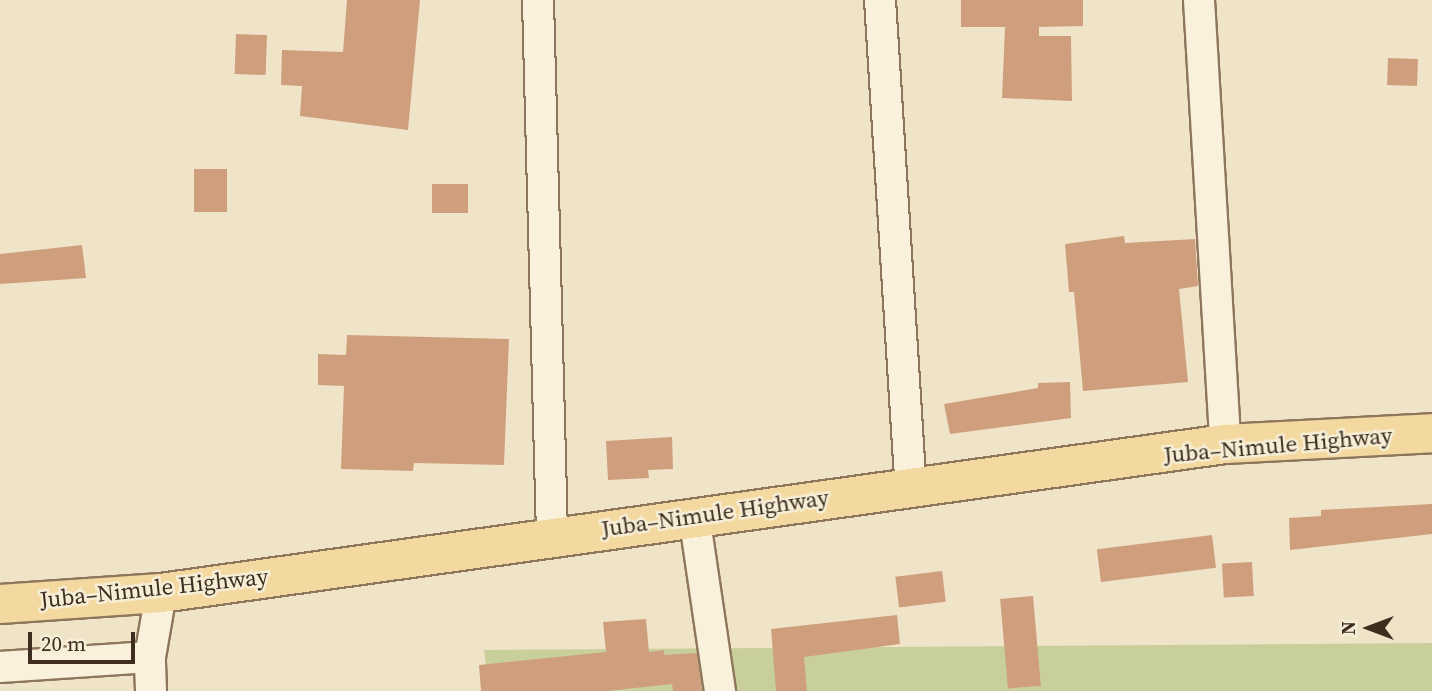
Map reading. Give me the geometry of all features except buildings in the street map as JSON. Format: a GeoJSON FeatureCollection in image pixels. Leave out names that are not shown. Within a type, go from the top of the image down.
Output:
{"type":"FeatureCollection","features":[{"type":"Feature","properties":{"kind":"main road","name":"Juba–Nimule Highway"},"geometry":{"type":"LineString","coordinates":[[0,604],[161,593],[694,515],[1225,444],[1432,433]]}},
{"type":"Feature","properties":{"kind":"street"},"geometry":{"type":"LineString","coordinates":[[538,0],[552,536]]}},
{"type":"Feature","properties":{"kind":"street"},"geometry":{"type":"LineString","coordinates":[[880,0],[911,486]]}},
{"type":"Feature","properties":{"kind":"street"},"geometry":{"type":"LineString","coordinates":[[1199,0],[1225,444]]}},
{"type":"Feature","properties":{"kind":"street"},"geometry":{"type":"LineString","coordinates":[[694,515],[720,691]]}},
{"type":"Feature","properties":{"kind":"street"},"geometry":{"type":"LineString","coordinates":[[151,691],[150,657],[161,593]]}},
{"type":"Feature","properties":{"kind":"street"},"geometry":{"type":"LineString","coordinates":[[0,667],[150,657]]}},
{"type":"Feature","properties":{"kind":"green space"},"geometry":{"type":"Polygon","coordinates":[[[1432,643],[1432,691],[489,691],[484,650],[1432,643]]]}}]}
